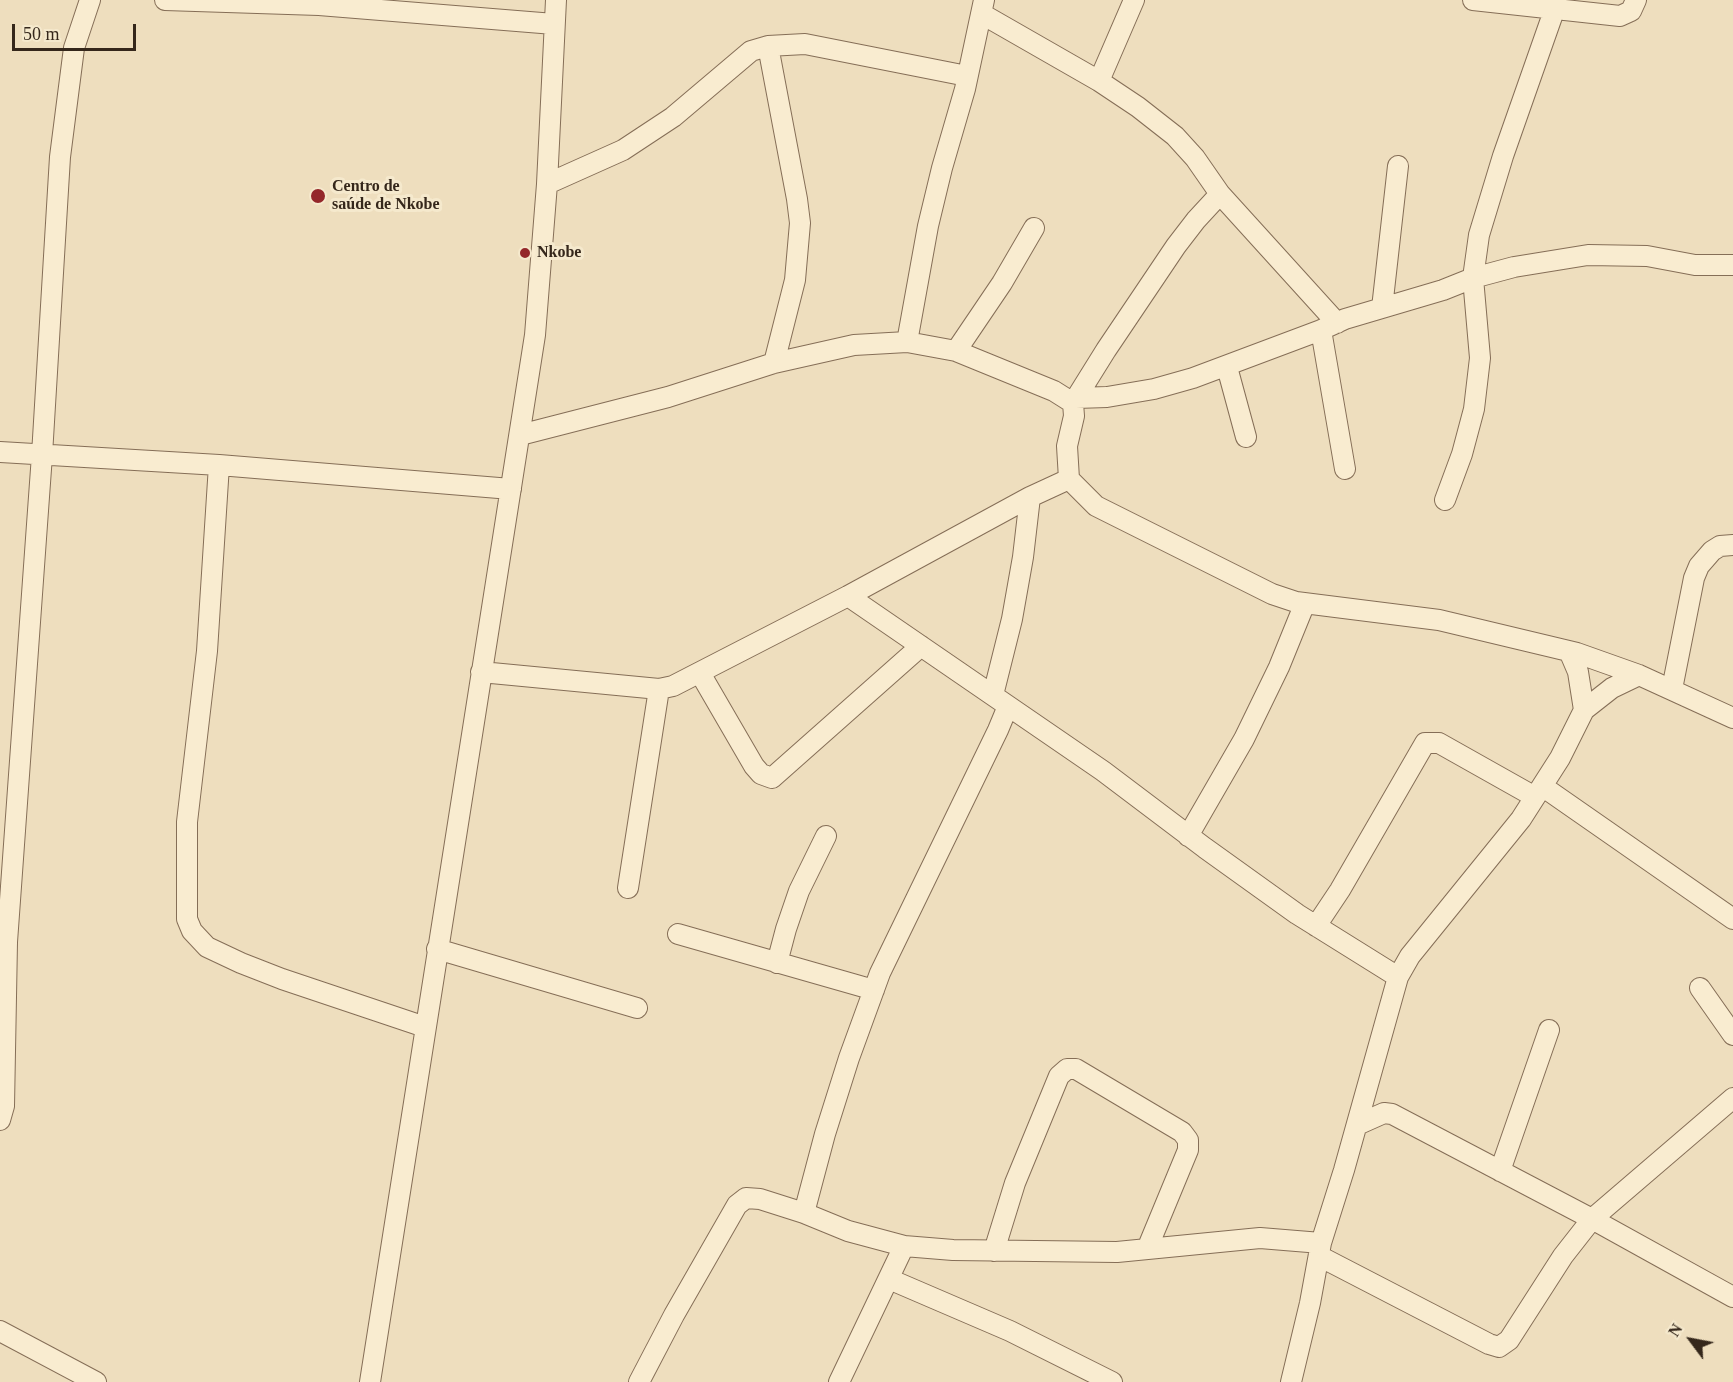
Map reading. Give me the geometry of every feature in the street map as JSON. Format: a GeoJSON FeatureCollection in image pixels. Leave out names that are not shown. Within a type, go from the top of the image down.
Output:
{"type":"FeatureCollection","features":[{"type":"Feature","properties":{"kind":"street"},"geometry":{"type":"LineString","coordinates":[[0,1120],[4,1106],[6,877],[42,455],[60,157],[74,48],[90,0]]}},
{"type":"Feature","properties":{"kind":"street"},"geometry":{"type":"LineString","coordinates":[[165,0],[320,2],[554,24]]}},
{"type":"Feature","properties":{"kind":"street"},"geometry":{"type":"LineString","coordinates":[[370,1382],[535,335],[547,184],[556,0]]}},
{"type":"Feature","properties":{"kind":"street"},"geometry":{"type":"LineString","coordinates":[[1099,81],[1134,0]]}},
{"type":"Feature","properties":{"kind":"street"},"geometry":{"type":"LineString","coordinates":[[1473,0],[1620,16],[1631,11],[1636,0]]}},
{"type":"Feature","properties":{"kind":"street"},"geometry":{"type":"LineString","coordinates":[[907,342],[928,226],[983,7],[1138,107],[1175,136],[1329,327],[1345,469]]}},
{"type":"Feature","properties":{"kind":"street"},"geometry":{"type":"LineString","coordinates":[[1445,500],[1462,454],[1474,409],[1480,358],[1473,278],[1479,235],[1503,156],[1555,8]]}},
{"type":"Feature","properties":{"kind":"street"},"geometry":{"type":"LineString","coordinates":[[547,184],[631,145],[673,117],[751,51],[768,46],[805,44],[967,76]]}},
{"type":"Feature","properties":{"kind":"street"},"geometry":{"type":"LineString","coordinates":[[768,46],[800,223],[795,280],[774,363]]}},
{"type":"Feature","properties":{"kind":"street"},"geometry":{"type":"LineString","coordinates":[[1382,308],[1398,166]]}},
{"type":"Feature","properties":{"kind":"street"},"geometry":{"type":"LineString","coordinates":[[1220,194],[1176,246],[1074,401],[1074,416],[1066,446],[1070,478],[1096,506],[1272,594],[1305,603],[1439,620],[1569,651],[1640,675],[1733,718]]}},
{"type":"Feature","properties":{"kind":"street"},"geometry":{"type":"LineString","coordinates":[[956,351],[1002,283],[1034,228]]}},
{"type":"Feature","properties":{"kind":"street"},"geometry":{"type":"LineString","coordinates":[[520,435],[668,397],[774,363],[854,345],[907,342],[956,351],[1054,390],[1074,401],[1101,398],[1154,389],[1227,367],[1382,308],[1514,267],[1588,255],[1647,256],[1695,265],[1733,265]]}},
{"type":"Feature","properties":{"kind":"street"},"geometry":{"type":"LineString","coordinates":[[1227,367],[1246,437]]}},
{"type":"Feature","properties":{"kind":"street"},"geometry":{"type":"LineString","coordinates":[[0,452],[219,465],[512,489]]}},
{"type":"Feature","properties":{"kind":"street"},"geometry":{"type":"LineString","coordinates":[[219,465],[207,651],[188,822],[187,919],[192,931],[207,947],[241,963],[425,1027]]}},
{"type":"Feature","properties":{"kind":"street"},"geometry":{"type":"LineString","coordinates":[[481,672],[658,689],[673,686],[1070,478]]}},
{"type":"Feature","properties":{"kind":"street"},"geometry":{"type":"LineString","coordinates":[[804,1213],[825,1134],[874,990],[1001,701],[1030,497]]}},
{"type":"Feature","properties":{"kind":"street"},"geometry":{"type":"LineString","coordinates":[[1672,689],[1694,579],[1699,566],[1712,551],[1720,546],[1733,545]]}},
{"type":"Feature","properties":{"kind":"street"},"geometry":{"type":"LineString","coordinates":[[848,596],[1103,771],[1188,836],[1316,926],[1398,977]]}},
{"type":"Feature","properties":{"kind":"street"},"geometry":{"type":"LineString","coordinates":[[1188,836],[1244,739],[1279,667],[1305,603]]}},
{"type":"Feature","properties":{"kind":"street"},"geometry":{"type":"LineString","coordinates":[[700,673],[754,766],[761,774],[772,778],[921,646]]}},
{"type":"Feature","properties":{"kind":"street"},"geometry":{"type":"LineString","coordinates":[[1569,651],[1578,672],[1584,710]]}},
{"type":"Feature","properties":{"kind":"street"},"geometry":{"type":"LineString","coordinates":[[1291,1382],[1320,1250],[1398,977],[1410,956],[1521,819],[1560,758],[1584,710],[1612,688],[1640,675]]}},
{"type":"Feature","properties":{"kind":"street"},"geometry":{"type":"LineString","coordinates":[[628,888],[658,689]]}},
{"type":"Feature","properties":{"kind":"street"},"geometry":{"type":"LineString","coordinates":[[1316,926],[1340,890],[1425,743],[1439,743],[1539,791],[1733,919]]}},
{"type":"Feature","properties":{"kind":"street"},"geometry":{"type":"LineString","coordinates":[[777,963],[799,891],[826,836]]}},
{"type":"Feature","properties":{"kind":"street"},"geometry":{"type":"LineString","coordinates":[[678,934],[874,990]]}},
{"type":"Feature","properties":{"kind":"street"},"geometry":{"type":"LineString","coordinates":[[437,949],[637,1008]]}},
{"type":"Feature","properties":{"kind":"street"},"geometry":{"type":"LineString","coordinates":[[1700,988],[1733,1035]]}},
{"type":"Feature","properties":{"kind":"street"},"geometry":{"type":"LineString","coordinates":[[1500,1172],[1549,1030]]}},
{"type":"Feature","properties":{"kind":"street"},"geometry":{"type":"LineString","coordinates":[[994,1251],[1015,1183],[1059,1076],[1067,1069],[1076,1069],[1182,1132],[1188,1140],[1188,1150],[1147,1249]]}},
{"type":"Feature","properties":{"kind":"street"},"geometry":{"type":"LineString","coordinates":[[639,1382],[674,1315],[737,1205],[746,1198],[760,1198],[848,1231],[904,1246],[994,1251],[1117,1252],[1260,1238],[1320,1250],[1489,1344],[1499,1347],[1509,1340],[1563,1256],[1592,1219],[1733,1098]]}},
{"type":"Feature","properties":{"kind":"street"},"geometry":{"type":"LineString","coordinates":[[1357,1125],[1384,1113],[1392,1114],[1592,1219],[1733,1297]]}},
{"type":"Feature","properties":{"kind":"street"},"geometry":{"type":"LineString","coordinates":[[839,1382],[904,1246]]}},
{"type":"Feature","properties":{"kind":"street"},"geometry":{"type":"LineString","coordinates":[[889,1279],[1010,1331],[1112,1382]]}},
{"type":"Feature","properties":{"kind":"street"},"geometry":{"type":"LineString","coordinates":[[0,1331],[96,1382]]}},
{"type":"Feature","properties":{"kind":"place","name":"Centro de saúde de Nkobe"},"geometry":{"type":"Point","coordinates":[318,196]}},
{"type":"Feature","properties":{"kind":"place","name":"Nkobe"},"geometry":{"type":"Point","coordinates":[525,253]}}]}
